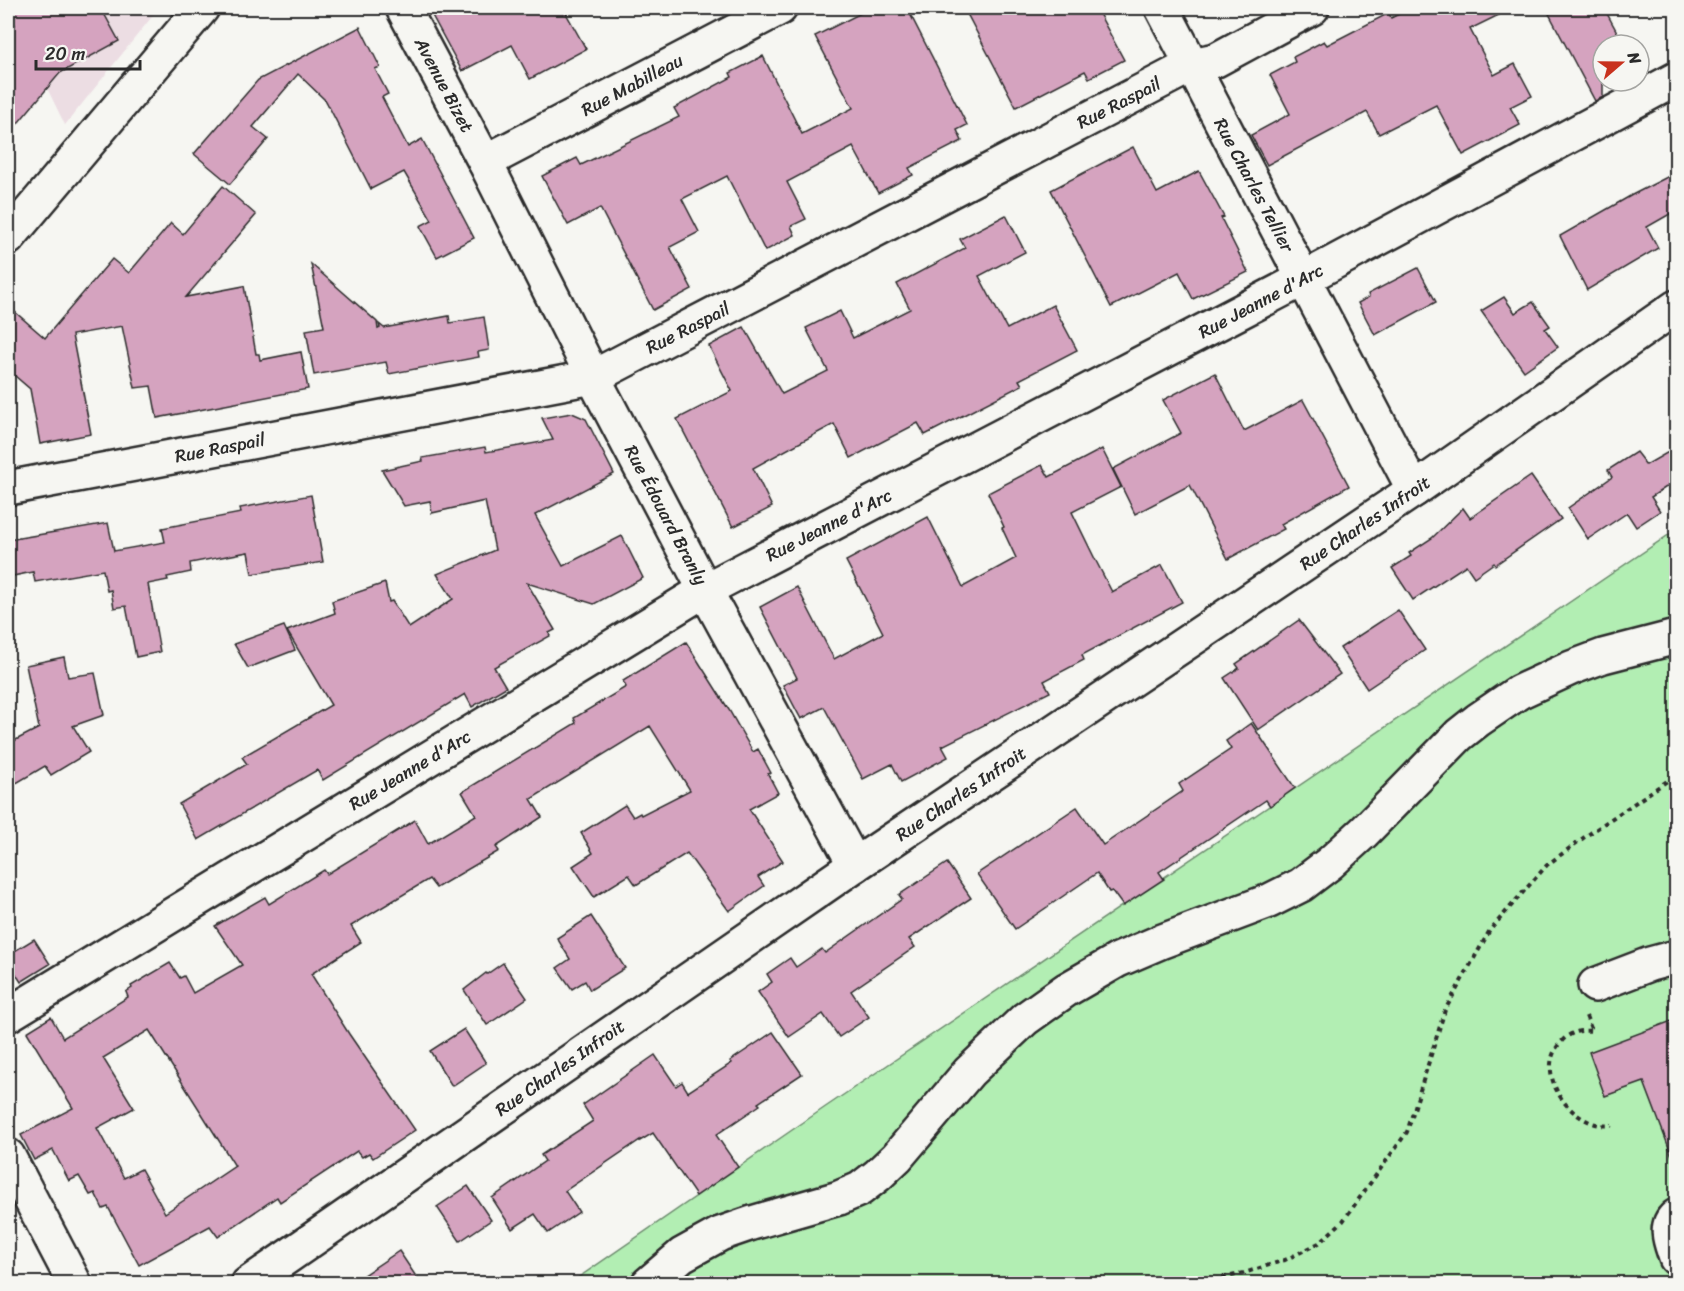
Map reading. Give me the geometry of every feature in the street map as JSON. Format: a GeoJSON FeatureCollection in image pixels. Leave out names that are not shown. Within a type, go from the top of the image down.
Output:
{"type":"FeatureCollection","features":[{"type":"Feature","properties":{"kind":"street"},"geometry":{"type":"LineString","coordinates":[[8,238],[202,8]]}},
{"type":"Feature","properties":{"kind":"street","name":"Avenue Bizet"},"geometry":{"type":"LineString","coordinates":[[403,8],[485,162]]}},
{"type":"Feature","properties":{"kind":"street","name":"Rue Mabilleau"},"geometry":{"type":"LineString","coordinates":[[485,162],[780,8]]}},
{"type":"Feature","properties":{"kind":"street","name":"Rue Charles Tellier"},"geometry":{"type":"LineString","coordinates":[[1162,8],[1414,490]]}},
{"type":"Feature","properties":{"kind":"street","name":"Rue Raspail"},"geometry":{"type":"LineString","coordinates":[[8,488],[593,377],[1192,65],[1216,60],[1312,8]]}},
{"type":"Feature","properties":{"kind":"street","name":"Rue Jeanne d'Arc"},"geometry":{"type":"LineString","coordinates":[[8,1015],[705,590],[1304,279],[1677,79]]}},
{"type":"Feature","properties":{"kind":"street","name":"Rue Édouard Branly"},"geometry":{"type":"LineString","coordinates":[[485,162],[593,377],[705,590],[855,864]]}},
{"type":"Feature","properties":{"kind":"street","name":"Rue Charles Infroit"},"geometry":{"type":"LineString","coordinates":[[248,1284],[855,864],[1414,490],[1677,307]]}},
{"type":"Feature","properties":{"kind":"street"},"geometry":{"type":"LineString","coordinates":[[648,1284],[682,1255],[720,1234],[839,1198],[860,1188],[897,1157],[969,1072],[1026,1019],[1066,990],[1118,960],[1269,901],[1301,885],[1365,832],[1459,735],[1520,692],[1603,656],[1677,637]]}},
{"type":"Feature","properties":{"kind":"street"},"geometry":{"type":"LineString","coordinates":[[1595,985],[1650,964],[1677,957]]}},
{"type":"Feature","properties":{"kind":"street"},"geometry":{"type":"LineString","coordinates":[[8,1156],[75,1284]]}},
{"type":"Feature","properties":{"kind":"street"},"geometry":{"type":"LineString","coordinates":[[1677,1216],[1673,1219],[1669,1233],[1677,1258]]}},
{"type":"Feature","properties":{"kind":"path"},"geometry":{"type":"LineString","coordinates":[[1196,1284],[1244,1273],[1285,1260],[1319,1243],[1343,1221],[1407,1132],[1445,1010],[1491,930],[1547,865],[1677,775]]}},
{"type":"Feature","properties":{"kind":"path"},"geometry":{"type":"LineString","coordinates":[[1595,985],[1587,991],[1583,1002],[1592,1031],[1576,1032],[1565,1038],[1554,1051],[1550,1069],[1555,1086],[1574,1112],[1593,1124],[1612,1125]]}},
{"type":"Feature","properties":{"kind":"shaded area"},"geometry":{"type":"Polygon","coordinates":[[[8,8],[159,8],[65,125],[8,8]]]}},
{"type":"Feature","properties":{"kind":"green space"},"geometry":{"type":"Polygon","coordinates":[[[1676,530],[1676,1283],[569,1284],[824,1108],[1676,530]]]}},
{"type":"Feature","properties":{"kind":"building"},"geometry":{"type":"Polygon","coordinates":[[[8,8],[101,8],[119,41],[60,73],[8,135],[8,34],[15,25],[8,8]]]}},
{"type":"Feature","properties":{"kind":"building"},"geometry":{"type":"Polygon","coordinates":[[[428,8],[563,8],[586,49],[530,79],[512,45],[462,71],[428,8]]]}},
{"type":"Feature","properties":{"kind":"building"},"geometry":{"type":"Polygon","coordinates":[[[871,8],[907,8],[967,125],[957,130],[962,141],[909,168],[913,175],[878,193],[853,147],[787,182],[806,219],[791,226],[795,235],[765,251],[727,176],[682,199],[699,232],[670,247],[692,289],[653,310],[600,208],[568,225],[542,176],[577,158],[581,165],[679,117],[674,108],[732,77],[730,73],[763,56],[802,134],[853,108],[815,36],[871,8]]]}},
{"type":"Feature","properties":{"kind":"building"},"geometry":{"type":"Polygon","coordinates":[[[964,8],[1096,8],[1124,60],[1089,78],[1085,71],[1016,107],[964,8]]]}},
{"type":"Feature","properties":{"kind":"building"},"geometry":{"type":"Polygon","coordinates":[[[1411,8],[1513,8],[1470,29],[1494,75],[1515,64],[1532,96],[1510,107],[1520,125],[1463,155],[1436,105],[1379,134],[1367,112],[1267,165],[1251,135],[1290,114],[1270,75],[1295,62],[1293,57],[1324,41],[1327,45],[1389,13],[1391,18],[1411,8]]]}},
{"type":"Feature","properties":{"kind":"building"},"geometry":{"type":"Polygon","coordinates":[[[1546,8],[1604,8],[1618,33],[1591,33],[1591,93],[1603,93],[1603,97],[1595,101],[1546,8]]]}},
{"type":"Feature","properties":{"kind":"building"},"geometry":{"type":"Polygon","coordinates":[[[360,27],[380,67],[375,69],[388,94],[382,97],[408,147],[422,139],[474,238],[437,257],[420,226],[432,220],[404,172],[371,189],[326,101],[298,74],[253,127],[268,139],[230,184],[194,154],[258,80],[360,27]]]}},
{"type":"Feature","properties":{"kind":"building"},"geometry":{"type":"Polygon","coordinates":[[[1133,147],[1157,193],[1199,171],[1224,217],[1221,218],[1248,272],[1193,299],[1179,272],[1111,307],[1051,190],[1133,147]]]}},
{"type":"Feature","properties":{"kind":"building"},"geometry":{"type":"Polygon","coordinates":[[[1677,172],[1677,210],[1647,227],[1658,248],[1587,290],[1560,236],[1677,172]]]}},
{"type":"Feature","properties":{"kind":"building"},"geometry":{"type":"Polygon","coordinates":[[[223,186],[256,215],[186,297],[244,286],[256,354],[259,354],[260,360],[301,352],[308,389],[157,418],[151,386],[135,388],[122,326],[72,335],[91,434],[40,444],[30,389],[8,370],[8,306],[45,338],[112,259],[129,273],[171,223],[183,234],[223,186]]]}},
{"type":"Feature","properties":{"kind":"building"},"geometry":{"type":"Polygon","coordinates":[[[1006,215],[1025,252],[979,276],[1007,329],[1053,305],[1077,350],[1019,380],[1022,385],[925,435],[918,423],[851,458],[834,424],[753,468],[772,507],[733,527],[677,419],[732,391],[709,346],[744,327],[782,394],[828,371],[806,328],[840,311],[853,338],[910,309],[897,284],[965,248],[960,239],[1006,215]]]}},
{"type":"Feature","properties":{"kind":"building"},"geometry":{"type":"Polygon","coordinates":[[[311,264],[377,322],[378,329],[379,324],[384,328],[449,316],[450,323],[484,317],[489,350],[478,352],[479,357],[389,374],[386,362],[314,375],[306,330],[324,327],[311,264]]]}},
{"type":"Feature","properties":{"kind":"building"},"geometry":{"type":"Polygon","coordinates":[[[1418,268],[1436,302],[1375,335],[1358,303],[1369,297],[1368,294],[1418,268]]]}},
{"type":"Feature","properties":{"kind":"building"},"geometry":{"type":"Polygon","coordinates":[[[1504,297],[1515,313],[1533,302],[1550,326],[1545,329],[1558,347],[1524,371],[1481,311],[1504,297]]]}},
{"type":"Feature","properties":{"kind":"building"},"geometry":{"type":"Polygon","coordinates":[[[1215,373],[1244,431],[1303,400],[1349,486],[1281,524],[1284,529],[1228,559],[1190,485],[1135,514],[1113,469],[1181,433],[1163,400],[1215,373]]]}},
{"type":"Feature","properties":{"kind":"building"},"geometry":{"type":"Polygon","coordinates":[[[572,413],[586,419],[614,474],[535,515],[563,566],[622,536],[643,578],[594,604],[527,583],[555,630],[549,633],[550,636],[494,667],[506,687],[472,707],[465,694],[323,780],[317,770],[198,840],[179,804],[247,764],[242,757],[331,705],[287,631],[335,613],[332,601],[385,583],[389,602],[392,601],[409,628],[453,599],[437,574],[495,550],[485,501],[432,513],[430,501],[404,506],[382,470],[423,461],[422,458],[485,447],[486,452],[553,440],[542,418],[572,413]]]}},
{"type":"Feature","properties":{"kind":"building"},"geometry":{"type":"Polygon","coordinates":[[[1677,447],[1677,480],[1651,497],[1660,511],[1636,527],[1627,513],[1588,539],[1568,508],[1612,477],[1608,470],[1636,452],[1646,465],[1677,447]]]}},
{"type":"Feature","properties":{"kind":"building"},"geometry":{"type":"Polygon","coordinates":[[[1102,449],[1121,487],[1072,512],[1112,592],[1162,565],[1182,602],[1082,655],[1084,660],[1044,681],[1050,692],[942,746],[948,757],[901,782],[892,764],[863,779],[824,707],[801,719],[783,685],[797,678],[760,607],[797,587],[834,659],[883,633],[846,561],[928,517],[963,587],[1016,558],[988,493],[1042,465],[1049,477],[1102,449]]]}},
{"type":"Feature","properties":{"kind":"building"},"geometry":{"type":"Polygon","coordinates":[[[1531,476],[1561,519],[1474,577],[1466,565],[1413,600],[1392,568],[1411,556],[1409,553],[1432,538],[1463,508],[1470,518],[1531,476]]]}},
{"type":"Feature","properties":{"kind":"building"},"geometry":{"type":"Polygon","coordinates":[[[311,495],[323,562],[252,574],[248,552],[190,563],[191,572],[148,584],[160,652],[136,657],[126,606],[114,608],[111,590],[107,591],[103,570],[35,582],[33,572],[8,577],[8,540],[108,523],[114,551],[165,542],[162,528],[241,513],[240,508],[311,495]]]}},
{"type":"Feature","properties":{"kind":"building"},"geometry":{"type":"Polygon","coordinates":[[[1398,610],[1425,650],[1367,689],[1340,648],[1398,610]]]}},
{"type":"Feature","properties":{"kind":"building"},"geometry":{"type":"Polygon","coordinates":[[[1299,620],[1340,674],[1258,730],[1224,678],[1239,668],[1236,664],[1299,620]]]}},
{"type":"Feature","properties":{"kind":"building"},"geometry":{"type":"Polygon","coordinates":[[[284,626],[295,650],[248,668],[234,644],[284,626]]]}},
{"type":"Feature","properties":{"kind":"building"},"geometry":{"type":"Polygon","coordinates":[[[686,642],[753,752],[758,749],[771,773],[768,774],[778,793],[749,809],[783,861],[758,877],[764,886],[729,911],[687,853],[636,885],[629,875],[594,897],[573,866],[593,853],[581,833],[625,805],[633,817],[690,790],[650,726],[531,799],[542,817],[496,847],[499,851],[436,888],[429,879],[351,926],[361,942],[311,974],[415,1130],[373,1158],[369,1153],[362,1157],[357,1151],[280,1202],[277,1197],[218,1237],[210,1226],[139,1265],[108,1207],[103,1209],[95,1193],[90,1195],[79,1176],[69,1181],[53,1150],[34,1160],[21,1135],[73,1108],[27,1032],[51,1017],[63,1038],[128,997],[126,992],[132,988],[131,986],[170,963],[180,978],[184,976],[193,993],[242,965],[215,926],[265,897],[269,904],[324,870],[327,874],[415,820],[428,844],[476,815],[462,792],[576,723],[574,718],[626,687],[623,681],[686,642]],[[149,1030],[103,1058],[134,1108],[97,1128],[124,1178],[141,1169],[165,1213],[235,1166],[149,1030]]]}},
{"type":"Feature","properties":{"kind":"building"},"geometry":{"type":"Polygon","coordinates":[[[64,657],[68,677],[95,673],[104,715],[73,726],[89,752],[51,775],[45,766],[8,788],[8,744],[39,728],[26,665],[64,657]]]}},
{"type":"Feature","properties":{"kind":"building"},"geometry":{"type":"Polygon","coordinates":[[[1251,723],[1295,788],[1270,806],[1266,800],[1159,872],[1164,879],[1123,906],[1112,891],[1109,892],[1097,873],[1015,929],[977,874],[1077,807],[1103,845],[1183,791],[1179,784],[1231,749],[1226,741],[1251,723]]]}},
{"type":"Feature","properties":{"kind":"building"},"geometry":{"type":"Polygon","coordinates":[[[947,863],[971,898],[909,939],[915,947],[851,991],[869,1017],[839,1037],[823,1014],[789,1037],[758,992],[772,982],[767,974],[790,958],[796,967],[822,949],[825,953],[902,899],[899,895],[947,863]]]}},
{"type":"Feature","properties":{"kind":"building"},"geometry":{"type":"Polygon","coordinates":[[[591,916],[625,968],[590,990],[585,981],[572,989],[557,968],[570,959],[557,938],[591,916]]]}},
{"type":"Feature","properties":{"kind":"building"},"geometry":{"type":"Polygon","coordinates":[[[34,939],[50,964],[21,982],[8,962],[8,955],[34,939]]]}},
{"type":"Feature","properties":{"kind":"building"},"geometry":{"type":"Polygon","coordinates":[[[503,963],[527,998],[487,1025],[464,990],[503,963]]]}},
{"type":"Feature","properties":{"kind":"building"},"geometry":{"type":"Polygon","coordinates":[[[1677,1019],[1677,1161],[1674,1161],[1644,1082],[1605,1096],[1589,1052],[1677,1019]]]}},
{"type":"Feature","properties":{"kind":"building"},"geometry":{"type":"Polygon","coordinates":[[[464,1029],[486,1063],[452,1086],[430,1051],[464,1029]]]}},
{"type":"Feature","properties":{"kind":"building"},"geometry":{"type":"Polygon","coordinates":[[[773,1032],[802,1074],[758,1103],[760,1105],[716,1135],[738,1167],[696,1196],[653,1133],[565,1191],[579,1212],[548,1233],[535,1214],[512,1229],[492,1198],[545,1161],[541,1155],[593,1121],[583,1105],[655,1055],[676,1086],[682,1082],[688,1092],[773,1032]]]}},
{"type":"Feature","properties":{"kind":"building"},"geometry":{"type":"Polygon","coordinates":[[[468,1186],[491,1220],[460,1241],[437,1207],[468,1186]]]}},
{"type":"Feature","properties":{"kind":"building"},"geometry":{"type":"Polygon","coordinates":[[[399,1251],[421,1284],[350,1284],[399,1251]]]}}]}
